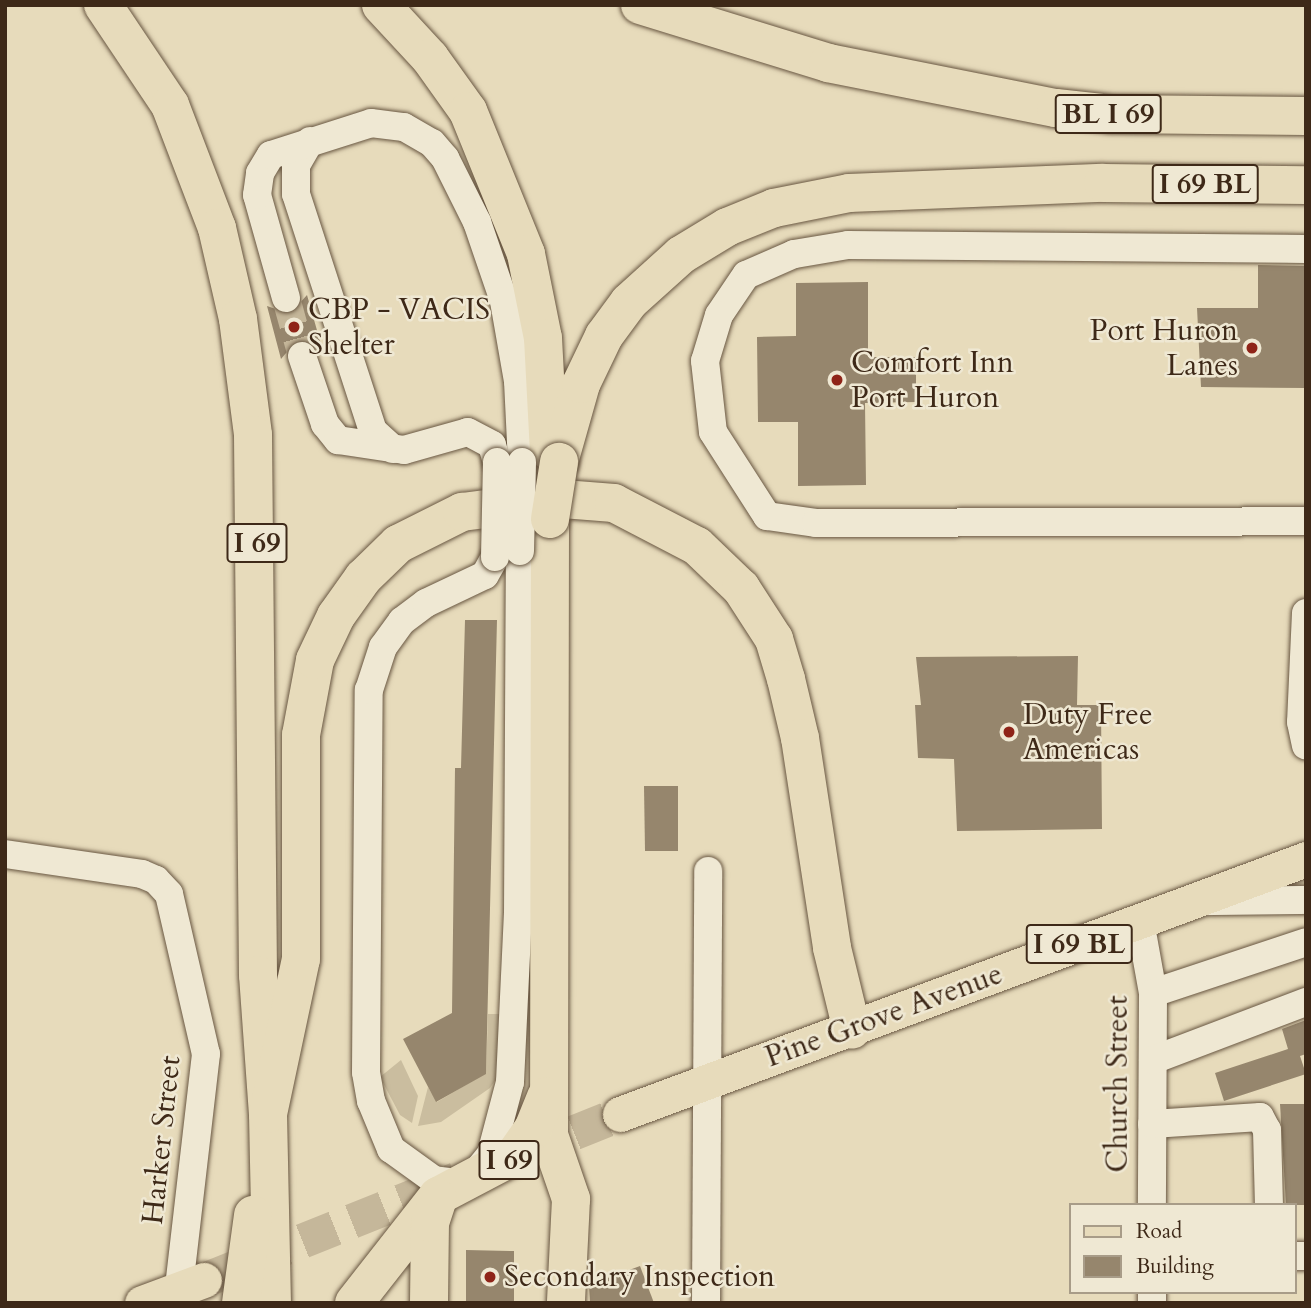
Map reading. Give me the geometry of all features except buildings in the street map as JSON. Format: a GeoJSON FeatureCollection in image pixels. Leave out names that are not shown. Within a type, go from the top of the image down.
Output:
{"type":"FeatureCollection","features":[{"type":"Feature","properties":{"kind":"highway","name":"I 69"},"geometry":{"type":"LineString","coordinates":[[103,5],[153,74],[181,129],[217,228],[238,319],[253,435],[257,528],[258,975],[269,1144],[272,1303]]}},
{"type":"Feature","properties":{"kind":"highway","name":"I 69"},"geometry":{"type":"LineString","coordinates":[[381,5],[445,77],[479,131],[526,254],[536,296],[547,380],[532,462],[529,544],[551,1148],[569,1188],[572,1213],[564,1301]]}},
{"type":"Feature","properties":{"kind":"highway","name":"BL I 69"},"geometry":{"type":"LineString","coordinates":[[640,5],[741,38],[912,82],[1111,114],[1306,116]]}},
{"type":"Feature","properties":{"kind":"highway","name":"I 69 BL"},"geometry":{"type":"LineString","coordinates":[[532,462],[581,384],[616,317],[662,270],[727,227],[802,200],[849,193],[1103,183],[1306,185]]}},
{"type":"Feature","properties":{"kind":"highway"},"geometry":{"type":"LineString","coordinates":[[241,1303],[251,1222],[269,1144],[301,959],[301,735],[315,660],[335,616],[363,578],[398,544],[462,512],[564,499],[614,503],[697,546],[741,588],[774,639],[786,679],[800,738],[832,948],[852,1030]]}},
{"type":"Feature","properties":{"kind":"highway","name":"I 69"},"geometry":{"type":"LineString","coordinates":[[354,1303],[442,1199],[514,1156],[541,1111],[550,1078]]}},
{"type":"Feature","properties":{"kind":"highway"},"geometry":{"type":"LineString","coordinates":[[269,1144],[291,1246],[292,1303]]}},
{"type":"Feature","properties":{"kind":"highway","name":"I 69"},"geometry":{"type":"LineString","coordinates":[[429,1303],[430,1223],[442,1199]]}},
{"type":"Feature","properties":{"kind":"highway"},"geometry":{"type":"LineString","coordinates":[[388,1303],[442,1199]]}},
{"type":"Feature","properties":{"kind":"highway"},"geometry":{"type":"LineString","coordinates":[[407,1303],[442,1199]]}},
{"type":"Feature","properties":{"kind":"highway"},"geometry":{"type":"LineString","coordinates":[[202,1291],[251,1222]]}},
{"type":"Feature","properties":{"kind":"highway"},"geometry":{"type":"LineString","coordinates":[[251,1222],[253,1303]]}},
{"type":"Feature","properties":{"kind":"main road","name":"Pine Grove Avenue"},"geometry":{"type":"LineString","coordinates":[[620,1114],[1306,859]]}},
{"type":"Feature","properties":{"kind":"main road"},"geometry":{"type":"LineString","coordinates":[[142,1303],[202,1291]]}},
{"type":"Feature","properties":{"kind":"street"},"geometry":{"type":"LineString","coordinates":[[286,298],[258,205],[257,186],[271,155],[355,125],[386,123],[418,134],[445,158],[477,222],[504,301],[518,381],[532,462],[529,544],[520,609],[517,672],[505,747],[503,915],[512,992],[507,1098],[491,1154],[442,1199],[434,1180],[400,1158],[385,1140],[371,1101],[366,1072],[369,690],[379,654],[402,621],[426,603],[491,570],[529,544]]}},
{"type":"Feature","properties":{"kind":"street"},"geometry":{"type":"LineString","coordinates":[[310,141],[296,165],[296,194],[373,431],[393,449]]}},
{"type":"Feature","properties":{"kind":"street"},"geometry":{"type":"LineString","coordinates":[[1306,249],[848,245],[794,254],[746,275],[719,315],[705,361],[713,432],[767,516],[817,523],[1306,521]]}},
{"type":"Feature","properties":{"kind":"street"},"geometry":{"type":"LineString","coordinates":[[302,356],[330,433],[348,445],[416,448],[468,432],[532,462]]}},
{"type":"Feature","properties":{"kind":"street"},"geometry":{"type":"LineString","coordinates":[[471,581],[502,583],[516,596],[520,609]]}},
{"type":"Feature","properties":{"kind":"street"},"geometry":{"type":"LineString","coordinates":[[1306,613],[1301,709],[1306,746]]}},
{"type":"Feature","properties":{"kind":"street","name":"Harker Street"},"geometry":{"type":"LineString","coordinates":[[5,854],[130,871],[156,880],[173,904],[206,1054],[202,1291]]}},
{"type":"Feature","properties":{"kind":"street"},"geometry":{"type":"LineString","coordinates":[[706,1303],[708,871]]}},
{"type":"Feature","properties":{"kind":"street"},"geometry":{"type":"LineString","coordinates":[[1195,901],[1306,900]]}},
{"type":"Feature","properties":{"kind":"street","name":"Church Street"},"geometry":{"type":"LineString","coordinates":[[1140,921],[1153,993],[1152,1203]]}},
{"type":"Feature","properties":{"kind":"street"},"geometry":{"type":"LineString","coordinates":[[1153,993],[1306,942]]}},
{"type":"Feature","properties":{"kind":"street"},"geometry":{"type":"LineString","coordinates":[[1153,1060],[1306,1002]]}},
{"type":"Feature","properties":{"kind":"street"},"geometry":{"type":"LineString","coordinates":[[1152,1124],[1260,1116],[1267,1130],[1269,1203]]}},
{"type":"Feature","properties":{"kind":"shaded area"},"geometry":{"type":"Polygon","coordinates":[[[488,1014],[502,1014],[498,1076],[490,1088],[441,1122],[418,1126],[428,1087],[437,1102],[486,1073],[488,1014]]]}},
{"type":"Feature","properties":{"kind":"shaded area"},"geometry":{"type":"Polygon","coordinates":[[[401,1060],[418,1096],[412,1123],[400,1115],[380,1077],[401,1060]]]}},
{"type":"Feature","properties":{"kind":"tunnel"},"geometry":{"type":"LineString","coordinates":[[286,298],[302,356]]}},
{"type":"Feature","properties":{"kind":"tunnel"},"geometry":{"type":"LineString","coordinates":[[525,1152],[620,1114]]}},
{"type":"Feature","properties":{"kind":"tunnel"},"geometry":{"type":"LineString","coordinates":[[204,1280],[457,1179]]}},
{"type":"Feature","properties":{"kind":"place","name":"CBP - VACIS Shelter"},"geometry":{"type":"Point","coordinates":[294,327]}},
{"type":"Feature","properties":{"kind":"place","name":"Port Huron Lanes"},"geometry":{"type":"Point","coordinates":[1252,348]}},
{"type":"Feature","properties":{"kind":"place","name":"Comfort Inn Port Huron"},"geometry":{"type":"Point","coordinates":[837,380]}},
{"type":"Feature","properties":{"kind":"place","name":"Duty Free Americas"},"geometry":{"type":"Point","coordinates":[1009,732]}},
{"type":"Feature","properties":{"kind":"place","name":"Secondary Inspection"},"geometry":{"type":"Point","coordinates":[490,1277]}}]}
